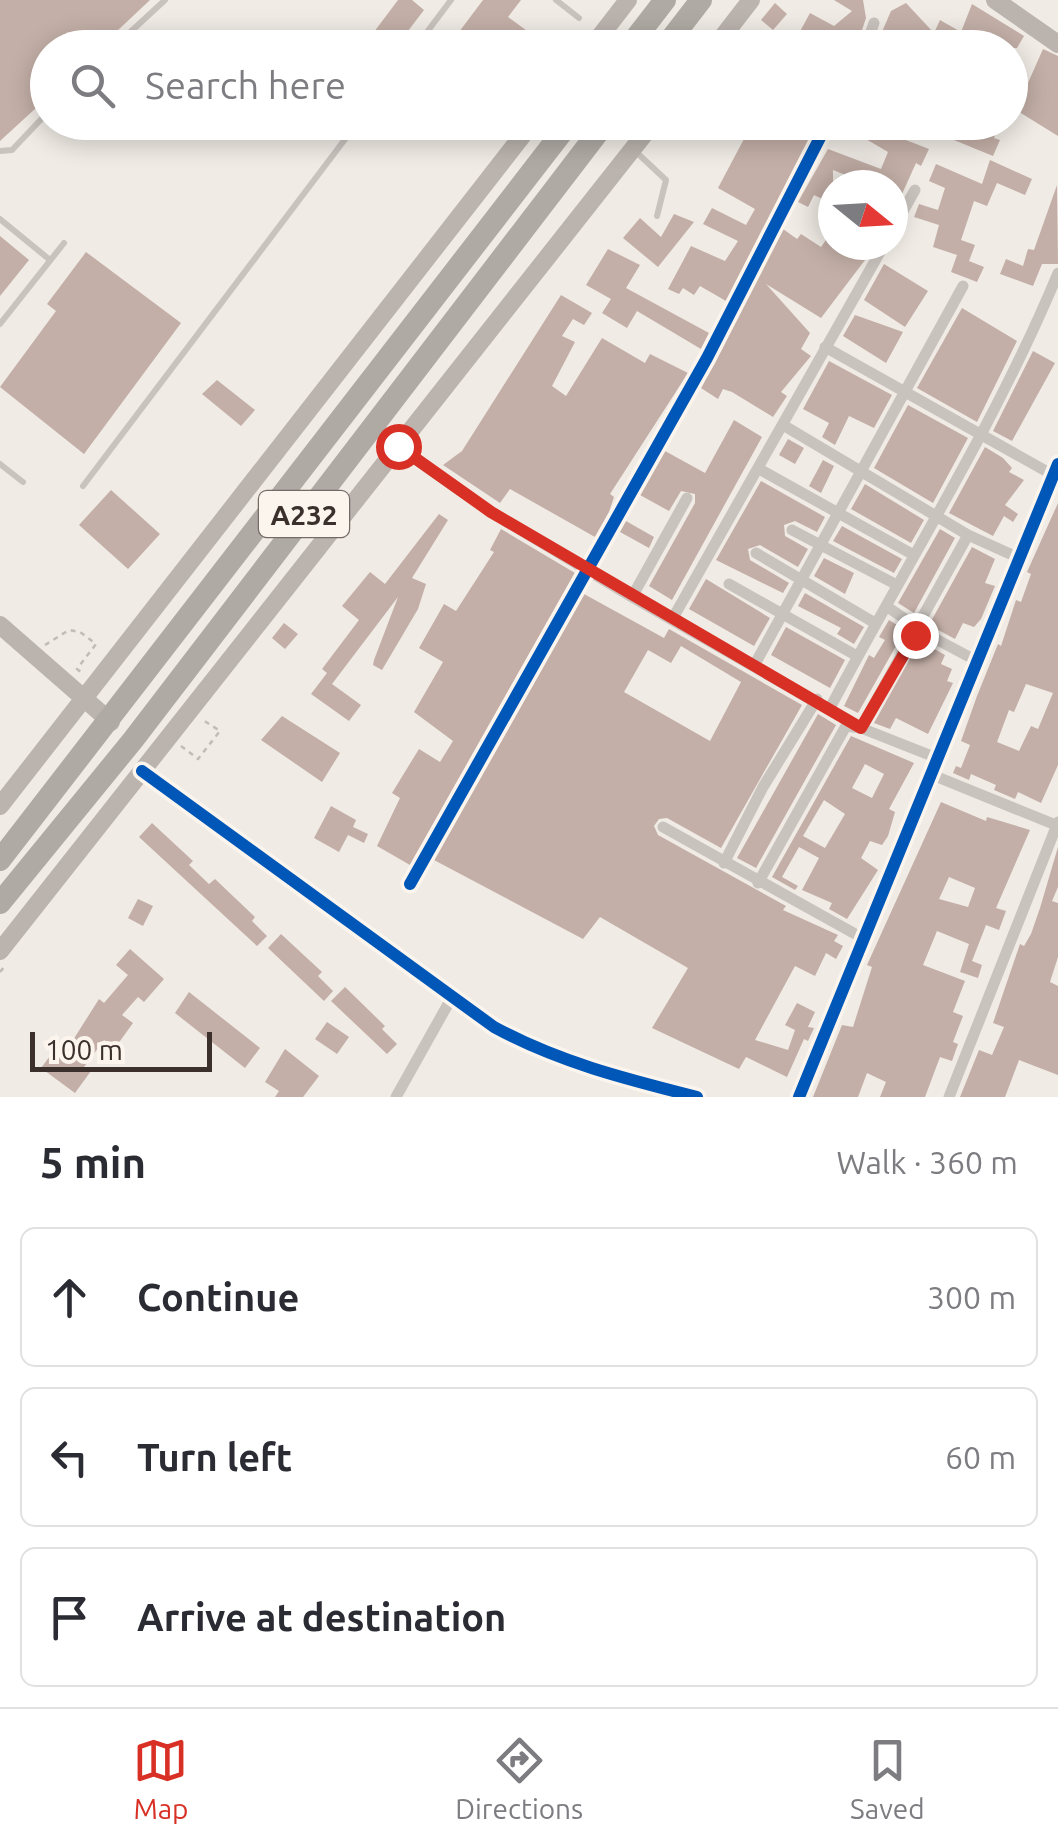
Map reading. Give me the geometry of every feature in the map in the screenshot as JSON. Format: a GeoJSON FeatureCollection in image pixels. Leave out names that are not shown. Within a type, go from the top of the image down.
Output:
{"type":"FeatureCollection","features":[{"type":"Feature","properties":{"kind":"highway"},"geometry":{"type":"LineString","coordinates":[[642,30],[666,0]]}},
{"type":"Feature","properties":{"kind":"highway"},"geometry":{"type":"LineString","coordinates":[[678,30],[701,0]]}},
{"type":"Feature","properties":{"kind":"highway","name":"A232"},"geometry":{"type":"LineString","coordinates":[[0,860],[111,722],[556,140]]}},
{"type":"Feature","properties":{"kind":"highway","name":"A232"},"geometry":{"type":"LineString","coordinates":[[0,903],[133,740],[592,140]]}},
{"type":"Feature","properties":{"kind":"main road"},"geometry":{"type":"LineString","coordinates":[[605,30],[628,0]]}},
{"type":"Feature","properties":{"kind":"main road"},"geometry":{"type":"LineString","coordinates":[[728,30],[751,0]]}},
{"type":"Feature","properties":{"kind":"main road"},"geometry":{"type":"LineString","coordinates":[[995,0],[1058,44]]}},
{"type":"Feature","properties":{"kind":"main road"},"geometry":{"type":"LineString","coordinates":[[0,806],[519,140]]}},
{"type":"Feature","properties":{"kind":"main road"},"geometry":{"type":"LineString","coordinates":[[0,951],[640,140]]}},
{"type":"Feature","properties":{"kind":"main road"},"geometry":{"type":"LineString","coordinates":[[799,1097],[1056,470]]}},
{"type":"Feature","properties":{"kind":"main road"},"geometry":{"type":"LineString","coordinates":[[0,625],[111,722]]}},
{"type":"Feature","properties":{"kind":"street"},"geometry":{"type":"LineString","coordinates":[[872,30],[874,24]]}},
{"type":"Feature","properties":{"kind":"street"},"geometry":{"type":"LineString","coordinates":[[410,884],[708,358],[819,140]]}},
{"type":"Feature","properties":{"kind":"street"},"geometry":{"type":"LineString","coordinates":[[908,202],[915,190]]}},
{"type":"Feature","properties":{"kind":"street"},"geometry":{"type":"LineString","coordinates":[[674,618],[875,260]]}},
{"type":"Feature","properties":{"kind":"street"},"geometry":{"type":"LineString","coordinates":[[830,708],[912,554],[982,438],[1022,360],[1058,273]]}},
{"type":"Feature","properties":{"kind":"street"},"geometry":{"type":"LineString","coordinates":[[755,664],[963,286]]}},
{"type":"Feature","properties":{"kind":"street"},"geometry":{"type":"LineString","coordinates":[[826,347],[982,438],[1056,470]]}},
{"type":"Feature","properties":{"kind":"street"},"geometry":{"type":"LineString","coordinates":[[782,425],[968,535],[1019,558]]}},
{"type":"Feature","properties":{"kind":"street"},"geometry":{"type":"LineString","coordinates":[[398,446],[491,512],[632,597],[861,728],[1058,824],[948,1097]]}},
{"type":"Feature","properties":{"kind":"street"},"geometry":{"type":"LineString","coordinates":[[759,468],[912,554]]}},
{"type":"Feature","properties":{"kind":"street"},"geometry":{"type":"LineString","coordinates":[[632,597],[687,498]]}},
{"type":"Feature","properties":{"kind":"street"},"geometry":{"type":"LineString","coordinates":[[792,530],[896,585]]}},
{"type":"Feature","properties":{"kind":"street"},"geometry":{"type":"LineString","coordinates":[[861,728],[968,535]]}},
{"type":"Feature","properties":{"kind":"street"},"geometry":{"type":"LineString","coordinates":[[756,553],[876,623]]}},
{"type":"Feature","properties":{"kind":"street"},"geometry":{"type":"LineString","coordinates":[[729,584],[857,656]]}},
{"type":"Feature","properties":{"kind":"street"},"geometry":{"type":"LineString","coordinates":[[886,606],[977,661]]}},
{"type":"Feature","properties":{"kind":"street"},"geometry":{"type":"LineString","coordinates":[[724,864],[763,787],[817,700]]}},
{"type":"Feature","properties":{"kind":"street"},"geometry":{"type":"LineString","coordinates":[[758,883],[846,726],[861,728]]}},
{"type":"Feature","properties":{"kind":"street"},"geometry":{"type":"LineString","coordinates":[[142,770],[452,997],[536,1050],[697,1097]]}},
{"type":"Feature","properties":{"kind":"street"},"geometry":{"type":"LineString","coordinates":[[662,827],[866,940]]}},
{"type":"Feature","properties":{"kind":"street"},"geometry":{"type":"LineString","coordinates":[[396,1097],[452,997]]}},
{"type":"Feature","properties":{"kind":"lane"},"geometry":{"type":"LineString","coordinates":[[132,30],[165,0]]}},
{"type":"Feature","properties":{"kind":"lane"},"geometry":{"type":"LineString","coordinates":[[428,30],[451,0]]}},
{"type":"Feature","properties":{"kind":"lane"},"geometry":{"type":"LineString","coordinates":[[556,0],[579,18]]}},
{"type":"Feature","properties":{"kind":"lane"},"geometry":{"type":"LineString","coordinates":[[0,151],[12,150],[30,131]]}},
{"type":"Feature","properties":{"kind":"lane"},"geometry":{"type":"LineString","coordinates":[[83,486],[344,140]]}},
{"type":"Feature","properties":{"kind":"lane"},"geometry":{"type":"LineString","coordinates":[[633,150],[666,180],[658,216]]}},
{"type":"Feature","properties":{"kind":"lane"},"geometry":{"type":"LineString","coordinates":[[0,219],[50,260]]}},
{"type":"Feature","properties":{"kind":"lane"},"geometry":{"type":"LineString","coordinates":[[0,324],[64,243]]}},
{"type":"Feature","properties":{"kind":"lane"},"geometry":{"type":"LineString","coordinates":[[0,464],[23,482]]}},
{"type":"Feature","properties":{"kind":"path"},"geometry":{"type":"LineString","coordinates":[[34,654],[57,636],[80,632],[96,644],[77,669]]}},
{"type":"Feature","properties":{"kind":"path"},"geometry":{"type":"LineString","coordinates":[[198,717],[220,731],[198,759]]}},
{"type":"Feature","properties":{"kind":"building"},"geometry":{"type":"Polygon","coordinates":[[[0,0],[150,0],[118,30],[30,30],[30,114],[0,141],[0,0]]]}},
{"type":"Feature","properties":{"kind":"building"},"geometry":{"type":"Polygon","coordinates":[[[398,0],[412,0],[424,10],[409,30],[376,30],[398,0]]]}},
{"type":"Feature","properties":{"kind":"building"},"geometry":{"type":"Polygon","coordinates":[[[483,0],[521,0],[508,17],[526,30],[460,30],[483,0]]]}},
{"type":"Feature","properties":{"kind":"building"},"geometry":{"type":"Polygon","coordinates":[[[834,0],[863,0],[866,18],[862,30],[801,30],[810,13],[834,26],[852,11],[834,0]]]}},
{"type":"Feature","properties":{"kind":"building"},"geometry":{"type":"Polygon","coordinates":[[[775,3],[787,14],[773,30],[761,20],[775,3]]]}},
{"type":"Feature","properties":{"kind":"building"},"geometry":{"type":"Polygon","coordinates":[[[906,3],[931,30],[883,30],[891,11],[906,3]]]}},
{"type":"Feature","properties":{"kind":"building"},"geometry":{"type":"Polygon","coordinates":[[[972,4],[1014,30],[962,30],[972,4]]]}},
{"type":"Feature","properties":{"kind":"building"},"geometry":{"type":"Polygon","coordinates":[[[940,20],[958,30],[935,30],[940,20]]]}},
{"type":"Feature","properties":{"kind":"building"},"geometry":{"type":"Polygon","coordinates":[[[1043,49],[1058,56],[1058,136],[1028,117],[1028,83],[1043,49]]]}},
{"type":"Feature","properties":{"kind":"building"},"geometry":{"type":"Polygon","coordinates":[[[743,140],[808,140],[726,301],[700,286],[694,295],[683,288],[679,294],[668,289],[691,246],[725,261],[738,241],[703,224],[712,208],[746,225],[755,209],[718,188],[743,140]]]}},
{"type":"Feature","properties":{"kind":"building"},"geometry":{"type":"Polygon","coordinates":[[[868,140],[906,140],[929,149],[921,166],[916,163],[908,181],[908,170],[818,170],[818,197],[814,195],[808,207],[798,202],[828,149],[881,169],[888,152],[868,140]]]}},
{"type":"Feature","properties":{"kind":"building"},"geometry":{"type":"Polygon","coordinates":[[[954,140],[1000,140],[993,156],[954,140]]]}},
{"type":"Feature","properties":{"kind":"building"},"geometry":{"type":"Polygon","coordinates":[[[990,160],[1032,179],[1025,195],[997,183],[987,206],[974,201],[961,240],[975,245],[969,261],[984,267],[977,282],[951,272],[957,255],[933,247],[939,225],[914,217],[919,204],[938,210],[945,188],[929,181],[936,164],[982,184],[990,160]]]}},
{"type":"Feature","properties":{"kind":"building"},"geometry":{"type":"Polygon","coordinates":[[[1057,185],[1058,264],[1042,264],[1033,286],[1000,274],[1006,259],[1023,266],[1028,249],[1034,250],[1057,185]]]}},
{"type":"Feature","properties":{"kind":"building"},"geometry":{"type":"Polygon","coordinates":[[[674,214],[694,222],[658,267],[623,238],[640,218],[661,237],[674,214]]]}},
{"type":"Feature","properties":{"kind":"building"},"geometry":{"type":"Polygon","coordinates":[[[783,229],[797,239],[801,234],[818,245],[818,260],[865,260],[821,318],[766,284],[810,333],[801,349],[811,356],[781,392],[787,396],[773,417],[732,392],[723,389],[718,399],[701,388],[783,229]]]}},
{"type":"Feature","properties":{"kind":"building"},"geometry":{"type":"Polygon","coordinates":[[[0,236],[29,260],[0,296],[0,236]]]}},
{"type":"Feature","properties":{"kind":"building"},"geometry":{"type":"Polygon","coordinates":[[[608,249],[640,265],[626,288],[709,333],[701,349],[637,311],[627,328],[602,313],[611,299],[586,285],[608,249]]]}},
{"type":"Feature","properties":{"kind":"building"},"geometry":{"type":"Polygon","coordinates":[[[86,252],[181,323],[84,454],[0,387],[56,311],[47,304],[86,252]]]}},
{"type":"Feature","properties":{"kind":"building"},"geometry":{"type":"Polygon","coordinates":[[[884,264],[928,291],[905,327],[864,300],[884,264]]]}},
{"type":"Feature","properties":{"kind":"building"},"geometry":{"type":"Polygon","coordinates":[[[561,295],[592,313],[584,325],[573,319],[562,336],[575,342],[552,386],[566,396],[602,338],[645,363],[650,354],[688,373],[610,494],[614,497],[609,512],[595,537],[510,489],[500,503],[443,465],[462,451],[561,295]]]}},
{"type":"Feature","properties":{"kind":"building"},"geometry":{"type":"Polygon","coordinates":[[[962,308],[1017,341],[977,422],[917,388],[962,308]]]}},
{"type":"Feature","properties":{"kind":"building"},"geometry":{"type":"Polygon","coordinates":[[[855,315],[903,332],[886,363],[843,336],[855,315]]]}},
{"type":"Feature","properties":{"kind":"building"},"geometry":{"type":"Polygon","coordinates":[[[1033,351],[1055,363],[1012,441],[993,431],[1033,351]]]}},
{"type":"Feature","properties":{"kind":"building"},"geometry":{"type":"Polygon","coordinates":[[[829,361],[892,395],[874,428],[849,416],[835,445],[822,437],[829,423],[803,409],[829,361]]]}},
{"type":"Feature","properties":{"kind":"building"},"geometry":{"type":"Polygon","coordinates":[[[217,380],[255,410],[241,426],[202,394],[217,380]]]}},
{"type":"Feature","properties":{"kind":"building"},"geometry":{"type":"Polygon","coordinates":[[[908,405],[968,438],[933,503],[874,468],[908,405]]]}},
{"type":"Feature","properties":{"kind":"building"},"geometry":{"type":"Polygon","coordinates":[[[734,420],[762,437],[672,600],[649,586],[695,503],[695,494],[681,491],[669,511],[640,495],[665,451],[705,473],[734,420]]]}},
{"type":"Feature","properties":{"kind":"building"},"geometry":{"type":"Polygon","coordinates":[[[788,439],[804,448],[795,464],[779,455],[788,439]]]}},
{"type":"Feature","properties":{"kind":"building"},"geometry":{"type":"Polygon","coordinates":[[[985,447],[1003,458],[1012,468],[1009,472],[1024,480],[1005,505],[1018,514],[1013,522],[1004,516],[993,536],[949,513],[985,447]]]}},
{"type":"Feature","properties":{"kind":"building"},"geometry":{"type":"Polygon","coordinates":[[[823,460],[834,466],[821,493],[809,486],[823,460]]]}},
{"type":"Feature","properties":{"kind":"building"},"geometry":{"type":"Polygon","coordinates":[[[761,481],[825,517],[817,532],[795,521],[784,525],[785,536],[808,549],[798,567],[760,545],[748,549],[750,560],[789,583],[783,593],[716,560],[761,481]]]}},
{"type":"Feature","properties":{"kind":"building"},"geometry":{"type":"Polygon","coordinates":[[[865,484],[924,520],[911,543],[851,509],[865,484]]]}},
{"type":"Feature","properties":{"kind":"building"},"geometry":{"type":"Polygon","coordinates":[[[111,490],[160,534],[128,569],[79,525],[111,490]]]}},
{"type":"Feature","properties":{"kind":"building"},"geometry":{"type":"Polygon","coordinates":[[[1058,503],[1058,765],[1041,803],[1018,792],[1015,799],[971,774],[969,780],[953,773],[956,766],[961,768],[970,745],[961,741],[1016,600],[1021,602],[1031,574],[1027,572],[1058,503]],[[1026,684],[1014,712],[1009,710],[997,742],[1019,751],[1031,726],[1038,729],[1053,693],[1026,684]]]}},
{"type":"Feature","properties":{"kind":"building"},"geometry":{"type":"Polygon","coordinates":[[[439,514],[448,520],[412,578],[426,584],[418,609],[382,670],[373,665],[374,660],[398,597],[332,684],[361,705],[349,721],[311,694],[327,673],[322,669],[359,620],[342,606],[370,572],[385,584],[439,514]]]}},
{"type":"Feature","properties":{"kind":"building"},"geometry":{"type":"Polygon","coordinates":[[[626,521],[654,537],[649,548],[620,532],[626,521]]]}},
{"type":"Feature","properties":{"kind":"building"},"geometry":{"type":"Polygon","coordinates":[[[842,526],[902,559],[894,573],[833,541],[842,526]]]}},
{"type":"Feature","properties":{"kind":"building"},"geometry":{"type":"Polygon","coordinates":[[[501,529],[575,573],[410,865],[377,846],[400,798],[392,793],[419,749],[440,762],[453,741],[414,712],[443,662],[419,648],[444,604],[456,611],[494,552],[490,550],[501,529]]]}},
{"type":"Feature","properties":{"kind":"building"},"geometry":{"type":"Polygon","coordinates":[[[940,529],[955,538],[914,613],[898,603],[940,529]]]}},
{"type":"Feature","properties":{"kind":"building"},"geometry":{"type":"Polygon","coordinates":[[[972,547],[995,559],[985,583],[995,586],[981,619],[974,627],[963,623],[955,639],[929,625],[972,547]]]}},
{"type":"Feature","properties":{"kind":"building"},"geometry":{"type":"Polygon","coordinates":[[[824,558],[854,573],[845,594],[814,576],[824,558]]]}},
{"type":"Feature","properties":{"kind":"building"},"geometry":{"type":"Polygon","coordinates":[[[706,579],[770,618],[754,646],[689,609],[706,579]]]}},
{"type":"Feature","properties":{"kind":"building"},"geometry":{"type":"Polygon","coordinates":[[[805,593],[864,627],[854,644],[837,634],[841,628],[798,606],[805,593]]]}},
{"type":"Feature","properties":{"kind":"building"},"geometry":{"type":"Polygon","coordinates":[[[584,594],[664,638],[669,629],[802,705],[721,848],[667,818],[659,819],[654,826],[658,835],[786,906],[783,910],[838,935],[834,941],[843,946],[836,959],[826,953],[815,976],[795,966],[755,1040],[788,1050],[795,1030],[785,1025],[797,1003],[815,1012],[808,1027],[814,1028],[808,1041],[804,1039],[787,1077],[746,1057],[739,1069],[652,1028],[688,968],[600,917],[583,939],[434,860],[584,594]],[[681,646],[671,663],[648,650],[624,692],[710,741],[741,682],[681,646]]]}},
{"type":"Feature","properties":{"kind":"building"},"geometry":{"type":"Polygon","coordinates":[[[889,620],[905,630],[858,713],[844,706],[869,655],[874,658],[885,640],[879,637],[889,620]]]}},
{"type":"Feature","properties":{"kind":"building"},"geometry":{"type":"Polygon","coordinates":[[[284,623],[298,634],[285,649],[272,638],[284,623]]]}},
{"type":"Feature","properties":{"kind":"building"},"geometry":{"type":"Polygon","coordinates":[[[786,627],[845,660],[830,688],[771,655],[786,627]]]}},
{"type":"Feature","properties":{"kind":"building"},"geometry":{"type":"Polygon","coordinates":[[[920,641],[945,655],[941,664],[952,669],[947,681],[953,683],[928,734],[896,718],[890,729],[874,723],[920,641]]]}},
{"type":"Feature","properties":{"kind":"building"},"geometry":{"type":"Polygon","coordinates":[[[818,714],[836,725],[756,868],[737,858],[818,714]]]}},
{"type":"Feature","properties":{"kind":"building"},"geometry":{"type":"Polygon","coordinates":[[[282,716],[340,753],[322,782],[261,740],[282,716]]]}},
{"type":"Feature","properties":{"kind":"building"},"geometry":{"type":"Polygon","coordinates":[[[851,736],[914,763],[889,809],[895,812],[888,836],[882,845],[870,841],[861,858],[878,870],[847,919],[829,909],[832,903],[802,890],[819,858],[799,847],[782,877],[798,886],[795,890],[772,877],[851,736]],[[865,764],[852,788],[872,798],[884,774],[865,764]],[[824,800],[803,836],[825,848],[845,814],[824,800]]]}},
{"type":"Feature","properties":{"kind":"building"},"geometry":{"type":"Polygon","coordinates":[[[941,802],[986,821],[987,817],[1030,830],[996,908],[1006,911],[999,930],[986,925],[972,961],[982,965],[978,978],[960,972],[969,944],[937,931],[923,965],[965,981],[953,1012],[963,1016],[953,1042],[958,1044],[952,1061],[940,1057],[925,1097],[880,1097],[886,1082],[867,1073],[858,1097],[813,1097],[842,1025],[853,1027],[872,967],[867,965],[941,802]],[[949,877],[939,899],[968,907],[975,888],[949,877]]]}},
{"type":"Feature","properties":{"kind":"building"},"geometry":{"type":"Polygon","coordinates":[[[331,806],[356,820],[353,827],[368,834],[364,843],[348,835],[339,852],[314,838],[331,806]]]}},
{"type":"Feature","properties":{"kind":"building"},"geometry":{"type":"Polygon","coordinates":[[[152,823],[193,861],[189,865],[209,884],[215,879],[255,917],[252,921],[267,936],[257,946],[139,837],[152,823]]]}},
{"type":"Feature","properties":{"kind":"building"},"geometry":{"type":"Polygon","coordinates":[[[1058,847],[1058,887],[1052,901],[1058,903],[1058,957],[1050,982],[1058,986],[1058,1075],[1019,1060],[1005,1097],[960,1097],[979,1050],[992,1055],[1004,1027],[993,1023],[1020,944],[1024,946],[1031,934],[1058,847]]]}},
{"type":"Feature","properties":{"kind":"building"},"geometry":{"type":"Polygon","coordinates":[[[138,899],[153,906],[143,926],[128,918],[138,899]]]}},
{"type":"Feature","properties":{"kind":"building"},"geometry":{"type":"Polygon","coordinates":[[[281,934],[322,972],[318,976],[333,991],[324,1001],[268,948],[281,934]]]}},
{"type":"Feature","properties":{"kind":"building"},"geometry":{"type":"Polygon","coordinates":[[[130,949],[164,979],[144,1002],[138,997],[122,1015],[133,1023],[115,1048],[104,1040],[84,1067],[91,1071],[75,1093],[41,1068],[53,1052],[61,1059],[99,999],[104,1003],[128,975],[116,965],[130,949]]]}},
{"type":"Feature","properties":{"kind":"building"},"geometry":{"type":"Polygon","coordinates":[[[345,987],[385,1026],[382,1029],[397,1044],[387,1054],[331,1001],[345,987]]]}},
{"type":"Feature","properties":{"kind":"building"},"geometry":{"type":"Polygon","coordinates":[[[189,992],[260,1048],[245,1068],[175,1013],[189,992]]]}},
{"type":"Feature","properties":{"kind":"building"},"geometry":{"type":"Polygon","coordinates":[[[327,1022],[349,1037],[337,1054],[315,1039],[327,1022]]]}},
{"type":"Feature","properties":{"kind":"building"},"geometry":{"type":"Polygon","coordinates":[[[285,1049],[319,1076],[303,1097],[275,1097],[279,1091],[265,1082],[285,1049]]]}},
{"type":"Feature","properties":{"kind":"cycle path"},"geometry":{"type":"LineString","coordinates":[[410,884],[707,358],[819,140]]}},
{"type":"Feature","properties":{"kind":"cycle path"},"geometry":{"type":"LineString","coordinates":[[799,1097],[1058,464]]}},
{"type":"Feature","properties":{"kind":"cycle path"},"geometry":{"type":"LineString","coordinates":[[142,771],[494,1027],[568,1060],[697,1097]]}},
{"type":"Feature","properties":{"kind":"route"},"geometry":{"type":"LineString","coordinates":[[398,446],[423,468],[491,512],[861,728],[915,635]]}}]}
